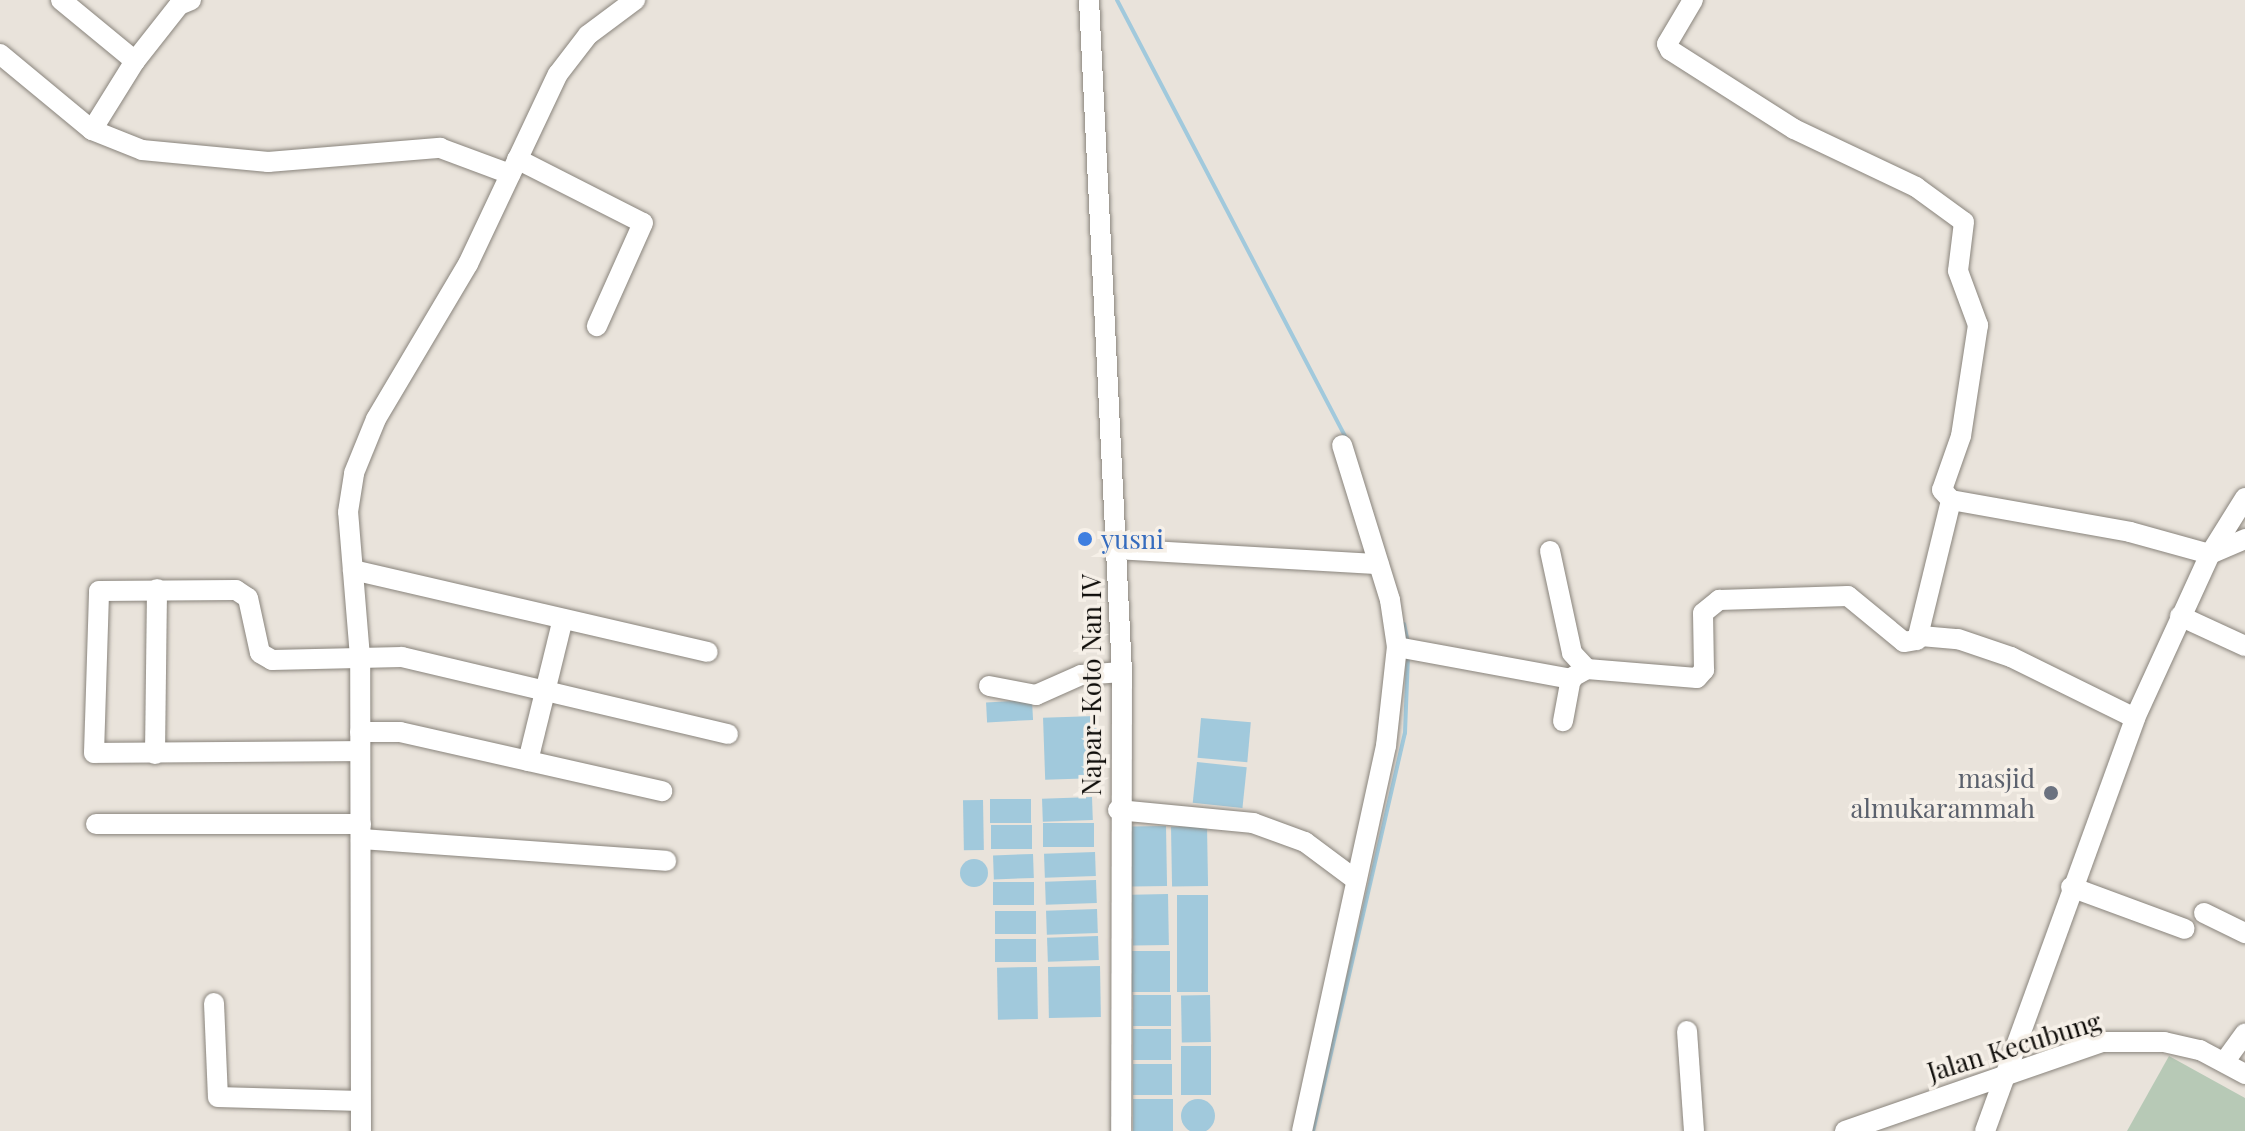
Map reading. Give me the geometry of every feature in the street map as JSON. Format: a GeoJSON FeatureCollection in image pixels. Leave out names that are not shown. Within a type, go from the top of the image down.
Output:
{"type":"FeatureCollection","features":[{"type":"Feature","properties":{"kind":"street"},"geometry":{"type":"LineString","coordinates":[[61,0],[135,61]]}},
{"type":"Feature","properties":{"kind":"street"},"geometry":{"type":"LineString","coordinates":[[92,130],[135,61],[179,5],[191,0]]}},
{"type":"Feature","properties":{"kind":"street"},"geometry":{"type":"LineString","coordinates":[[361,1131],[360,657],[348,512],[359,459],[468,264],[573,51],[635,0]]}},
{"type":"Feature","properties":{"kind":"street","name":"Napar-Koto Nan IV"},"geometry":{"type":"LineString","coordinates":[[1089,0],[1122,672],[1118,810],[1121,1131]]}},
{"type":"Feature","properties":{"kind":"street"},"geometry":{"type":"LineString","coordinates":[[1693,0],[1667,44],[1670,50],[1794,129],[1916,187],[1964,222],[1958,271],[1978,325],[1961,436],[1942,490],[1951,500],[2130,532],[2210,554],[2245,539]]}},
{"type":"Feature","properties":{"kind":"street"},"geometry":{"type":"LineString","coordinates":[[0,54],[92,130],[142,150],[224,161],[337,160],[448,148],[514,167],[643,223],[597,326]]}},
{"type":"Feature","properties":{"kind":"street"},"geometry":{"type":"LineString","coordinates":[[1302,1131],[1386,746],[1404,648],[1342,445]]}},
{"type":"Feature","properties":{"kind":"street"},"geometry":{"type":"LineString","coordinates":[[1985,1131],[2071,887],[2135,718],[2210,554],[2245,498]]}},
{"type":"Feature","properties":{"kind":"street"},"geometry":{"type":"LineString","coordinates":[[1921,636],[1951,500]]}},
{"type":"Feature","properties":{"kind":"street"},"geometry":{"type":"LineString","coordinates":[[1117,549],[1379,564]]}},
{"type":"Feature","properties":{"kind":"street"},"geometry":{"type":"LineString","coordinates":[[1550,551],[1572,653],[1580,674],[1563,721]]}},
{"type":"Feature","properties":{"kind":"street"},"geometry":{"type":"LineString","coordinates":[[353,570],[708,652]]}},
{"type":"Feature","properties":{"kind":"street"},"geometry":{"type":"LineString","coordinates":[[155,754],[157,589]]}},
{"type":"Feature","properties":{"kind":"street"},"geometry":{"type":"LineString","coordinates":[[662,791],[400,732],[360,742],[155,754],[98,754],[91,744],[99,591],[157,589],[243,594],[260,653],[272,660],[402,657],[728,734]]}},
{"type":"Feature","properties":{"kind":"street"},"geometry":{"type":"LineString","coordinates":[[1404,648],[1580,674],[1697,678],[1704,670],[1703,613],[1719,600],[1840,594],[1856,600],[1904,642],[1921,636],[1958,639],[2011,657],[2135,718]]}},
{"type":"Feature","properties":{"kind":"street"},"geometry":{"type":"LineString","coordinates":[[2180,616],[2245,646]]}},
{"type":"Feature","properties":{"kind":"street"},"geometry":{"type":"LineString","coordinates":[[528,761],[563,619]]}},
{"type":"Feature","properties":{"kind":"street"},"geometry":{"type":"LineString","coordinates":[[989,686],[1036,695],[1081,675],[1122,672]]}},
{"type":"Feature","properties":{"kind":"street"},"geometry":{"type":"LineString","coordinates":[[1118,810],[1253,823],[1305,842],[1356,880]]}},
{"type":"Feature","properties":{"kind":"street"},"geometry":{"type":"LineString","coordinates":[[96,824],[361,831],[666,861]]}},
{"type":"Feature","properties":{"kind":"street"},"geometry":{"type":"LineString","coordinates":[[2071,887],[2185,929]]}},
{"type":"Feature","properties":{"kind":"street"},"geometry":{"type":"LineString","coordinates":[[2204,913],[2245,933]]}},
{"type":"Feature","properties":{"kind":"street"},"geometry":{"type":"LineString","coordinates":[[214,1003],[218,1097],[360,1101]]}},
{"type":"Feature","properties":{"kind":"street"},"geometry":{"type":"LineString","coordinates":[[1687,1031],[1694,1131]]}},
{"type":"Feature","properties":{"kind":"street"},"geometry":{"type":"LineString","coordinates":[[2225,1061],[2245,1033]]}},
{"type":"Feature","properties":{"kind":"street","name":"Jalan Kecubung"},"geometry":{"type":"LineString","coordinates":[[1845,1131],[2007,1071],[2120,1040],[2164,1042],[2225,1061],[2245,1074]]}},
{"type":"Feature","properties":{"kind":"green space"},"geometry":{"type":"Polygon","coordinates":[[[2169,1056],[2245,1098],[2245,1131],[2127,1131],[2169,1056]]]}},
{"type":"Feature","properties":{"kind":"water"},"geometry":{"type":"Polygon","coordinates":[[[1032,700],[1033,720],[987,722],[986,702],[1032,700]]]}},
{"type":"Feature","properties":{"kind":"water"},"geometry":{"type":"Polygon","coordinates":[[[1096,716],[1098,778],[1045,780],[1043,718],[1096,716]]]}},
{"type":"Feature","properties":{"kind":"water"},"geometry":{"type":"Polygon","coordinates":[[[1201,718],[1251,722],[1247,762],[1198,758],[1201,718]]]}},
{"type":"Feature","properties":{"kind":"water"},"geometry":{"type":"Polygon","coordinates":[[[1197,762],[1247,767],[1242,808],[1193,803],[1197,762]]]}},
{"type":"Feature","properties":{"kind":"water"},"geometry":{"type":"Polygon","coordinates":[[[1092,797],[1093,820],[1043,822],[1042,799],[1092,797]]]}},
{"type":"Feature","properties":{"kind":"water"},"geometry":{"type":"Polygon","coordinates":[[[990,799],[1031,799],[1031,823],[990,823],[990,799]]]}},
{"type":"Feature","properties":{"kind":"water"},"geometry":{"type":"Polygon","coordinates":[[[963,800],[983,800],[984,850],[964,850],[963,800]]]}},
{"type":"Feature","properties":{"kind":"water"},"geometry":{"type":"Polygon","coordinates":[[[1043,823],[1094,823],[1094,847],[1043,847],[1043,823]]]}},
{"type":"Feature","properties":{"kind":"water"},"geometry":{"type":"Polygon","coordinates":[[[991,825],[1032,825],[1032,849],[991,849],[991,825]]]}},
{"type":"Feature","properties":{"kind":"water"},"geometry":{"type":"Polygon","coordinates":[[[1166,826],[1167,886],[1132,887],[1131,827],[1166,826]]]}},
{"type":"Feature","properties":{"kind":"water"},"geometry":{"type":"Polygon","coordinates":[[[1207,826],[1208,886],[1172,887],[1171,827],[1207,826]]]}},
{"type":"Feature","properties":{"kind":"water"},"geometry":{"type":"Polygon","coordinates":[[[1095,852],[1096,876],[1045,878],[1044,854],[1095,852]]]}},
{"type":"Feature","properties":{"kind":"water"},"geometry":{"type":"Polygon","coordinates":[[[1033,854],[1034,878],[994,879],[993,855],[1033,854]]]}},
{"type":"Feature","properties":{"kind":"water"},"geometry":{"type":"Polygon","coordinates":[[[974,859],[984,863],[988,873],[984,883],[974,887],[964,883],[960,873],[964,863],[974,859]]]}},
{"type":"Feature","properties":{"kind":"water"},"geometry":{"type":"Polygon","coordinates":[[[1096,880],[1097,903],[1046,905],[1045,882],[1096,880]]]}},
{"type":"Feature","properties":{"kind":"water"},"geometry":{"type":"Polygon","coordinates":[[[993,882],[1034,882],[1034,905],[993,905],[993,882]]]}},
{"type":"Feature","properties":{"kind":"water"},"geometry":{"type":"Polygon","coordinates":[[[1168,894],[1169,945],[1133,946],[1132,895],[1168,894]]]}},
{"type":"Feature","properties":{"kind":"water"},"geometry":{"type":"Polygon","coordinates":[[[1177,895],[1208,895],[1208,992],[1177,992],[1177,895]]]}},
{"type":"Feature","properties":{"kind":"water"},"geometry":{"type":"Polygon","coordinates":[[[1097,909],[1098,933],[1047,935],[1046,911],[1097,909]]]}},
{"type":"Feature","properties":{"kind":"water"},"geometry":{"type":"Polygon","coordinates":[[[995,911],[1036,911],[1036,934],[995,934],[995,911]]]}},
{"type":"Feature","properties":{"kind":"water"},"geometry":{"type":"Polygon","coordinates":[[[1098,936],[1099,960],[1048,962],[1047,938],[1098,936]]]}},
{"type":"Feature","properties":{"kind":"water"},"geometry":{"type":"Polygon","coordinates":[[[995,939],[1036,939],[1036,962],[995,962],[995,939]]]}},
{"type":"Feature","properties":{"kind":"water"},"geometry":{"type":"Polygon","coordinates":[[[1132,951],[1170,951],[1170,992],[1132,992],[1132,951]]]}},
{"type":"Feature","properties":{"kind":"water"},"geometry":{"type":"Polygon","coordinates":[[[1100,966],[1101,1017],[1049,1018],[1048,967],[1100,966]]]}},
{"type":"Feature","properties":{"kind":"water"},"geometry":{"type":"Polygon","coordinates":[[[1037,967],[1038,1019],[998,1020],[997,968],[1037,967]]]}},
{"type":"Feature","properties":{"kind":"water"},"geometry":{"type":"Polygon","coordinates":[[[1133,995],[1171,995],[1171,1026],[1133,1026],[1133,995]]]}},
{"type":"Feature","properties":{"kind":"water"},"geometry":{"type":"Polygon","coordinates":[[[1210,995],[1211,1042],[1182,1042],[1181,996],[1210,995]]]}},
{"type":"Feature","properties":{"kind":"water"},"geometry":{"type":"Polygon","coordinates":[[[1133,1029],[1171,1029],[1171,1060],[1133,1060],[1133,1029]]]}},
{"type":"Feature","properties":{"kind":"water"},"geometry":{"type":"Polygon","coordinates":[[[1181,1046],[1211,1046],[1211,1095],[1181,1095],[1181,1046]]]}},
{"type":"Feature","properties":{"kind":"water"},"geometry":{"type":"Polygon","coordinates":[[[1133,1064],[1172,1064],[1172,1095],[1133,1095],[1133,1064]]]}},
{"type":"Feature","properties":{"kind":"water"},"geometry":{"type":"Polygon","coordinates":[[[1133,1099],[1173,1099],[1173,1131],[1133,1131],[1133,1099]]]}},
{"type":"Feature","properties":{"kind":"water"},"geometry":{"type":"Polygon","coordinates":[[[1198,1099],[1210,1104],[1215,1116],[1210,1128],[1198,1133],[1186,1128],[1181,1116],[1186,1104],[1198,1099]]]}},
{"type":"Feature","properties":{"kind":"waterway"},"geometry":{"type":"LineString","coordinates":[[1117,0],[1345,437]]}},
{"type":"Feature","properties":{"kind":"waterway"},"geometry":{"type":"LineString","coordinates":[[1404,624],[1408,643]]}},
{"type":"Feature","properties":{"kind":"waterway"},"geometry":{"type":"LineString","coordinates":[[1313,1131],[1405,733],[1408,656]]}},
{"type":"Feature","properties":{"kind":"place","name":"yusni"},"geometry":{"type":"Point","coordinates":[1085,539]}},
{"type":"Feature","properties":{"kind":"place","name":"masjid almukarammah"},"geometry":{"type":"Point","coordinates":[2051,793]}}]}
